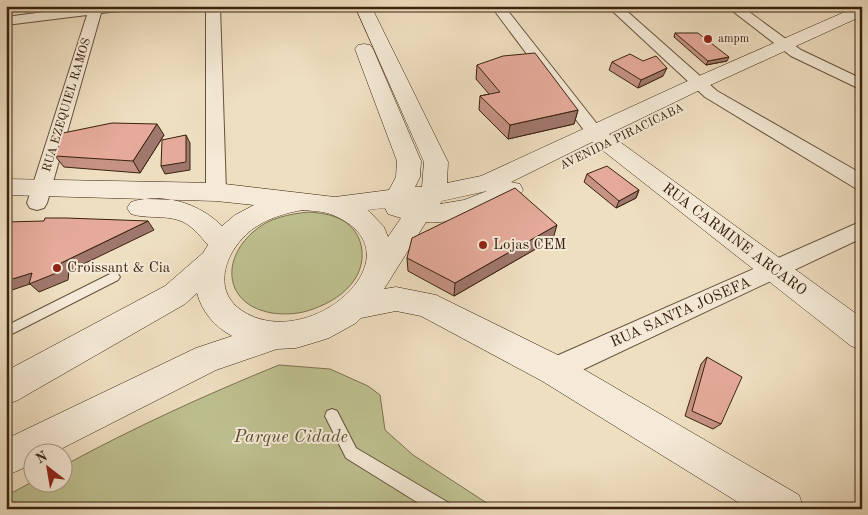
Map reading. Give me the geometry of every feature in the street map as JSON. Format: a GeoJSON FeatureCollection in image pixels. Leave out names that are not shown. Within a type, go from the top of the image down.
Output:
{"type":"FeatureCollection","features":[{"type":"Feature","properties":{"kind":"main road"},"geometry":{"type":"LineString","coordinates":[[347,6],[409,161],[408,177],[417,202]]}},
{"type":"Feature","properties":{"kind":"main road"},"geometry":{"type":"LineString","coordinates":[[6,458],[208,358],[276,335],[304,332],[332,323],[355,307],[367,294],[417,202],[436,162],[363,6]]}},
{"type":"Feature","properties":{"kind":"main road","name":"AVENIDA PIRACICABA"},"geometry":{"type":"LineString","coordinates":[[337,205],[373,202],[417,202],[441,214],[471,209],[601,139],[790,48],[862,10]]}},
{"type":"Feature","properties":{"kind":"main road","name":"AVENIDA PIRACICABA"},"geometry":{"type":"LineString","coordinates":[[790,48],[862,21]]}},
{"type":"Feature","properties":{"kind":"main road","name":"RUA CARMINE ARCARO"},"geometry":{"type":"LineString","coordinates":[[601,139],[862,336]]}},
{"type":"Feature","properties":{"kind":"main road"},"geometry":{"type":"LineString","coordinates":[[6,187],[40,195],[176,210],[193,214],[202,220],[217,252],[209,282],[214,302],[228,319],[249,331],[276,335]]}},
{"type":"Feature","properties":{"kind":"main road"},"geometry":{"type":"LineString","coordinates":[[6,204],[40,195],[216,192],[303,201],[321,201],[356,213],[370,225],[378,241],[380,260],[375,280]]}},
{"type":"Feature","properties":{"kind":"main road"},"geometry":{"type":"LineString","coordinates":[[6,389],[175,295],[217,252],[238,226],[258,214],[280,205],[303,201]]}},
{"type":"Feature","properties":{"kind":"main road"},"geometry":{"type":"LineString","coordinates":[[355,307],[396,299],[426,304],[554,370],[785,509]]}},
{"type":"Feature","properties":{"kind":"street"},"geometry":{"type":"LineString","coordinates":[[6,21],[96,8],[129,6]]}},
{"type":"Feature","properties":{"kind":"street"},"geometry":{"type":"LineString","coordinates":[[213,6],[216,192]]}},
{"type":"Feature","properties":{"kind":"street"},"geometry":{"type":"LineString","coordinates":[[496,6],[601,139]]}},
{"type":"Feature","properties":{"kind":"street"},"geometry":{"type":"LineString","coordinates":[[613,6],[705,88],[862,183]]}},
{"type":"Feature","properties":{"kind":"street"},"geometry":{"type":"LineString","coordinates":[[732,6],[790,48],[862,86]]}},
{"type":"Feature","properties":{"kind":"street","name":"RUA EZEQUIEL RAMOS"},"geometry":{"type":"LineString","coordinates":[[40,195],[96,8]]}},
{"type":"Feature","properties":{"kind":"street","name":"RUA SANTA JOSEFA"},"geometry":{"type":"LineString","coordinates":[[554,370],[774,271],[862,229]]}},
{"type":"Feature","properties":{"kind":"lane"},"geometry":{"type":"LineString","coordinates":[[6,332],[114,277]]}},
{"type":"Feature","properties":{"kind":"lane"},"geometry":{"type":"LineString","coordinates":[[332,416],[352,453],[443,509]]}},
{"type":"Feature","properties":{"kind":"green space"},"geometry":{"type":"Polygon","coordinates":[[[309,212],[338,218],[355,231],[359,238],[362,254],[359,271],[355,279],[347,289],[331,301],[303,312],[288,314],[272,313],[256,308],[245,301],[237,292],[232,280],[235,256],[242,243],[265,223],[286,216],[309,212]]]}},
{"type":"Feature","properties":{"kind":"green space","name":"Parque Cidade"},"geometry":{"type":"Polygon","coordinates":[[[279,365],[330,369],[368,386],[380,395],[385,430],[413,455],[496,509],[6,509],[6,496],[22,487],[22,492],[72,492],[72,461],[116,438],[279,365]]]}},
{"type":"Feature","properties":{"kind":"building"},"geometry":{"type":"Polygon","coordinates":[[[675,33],[698,33],[729,57],[708,61],[675,33]]]}},
{"type":"Feature","properties":{"kind":"building"},"geometry":{"type":"Polygon","coordinates":[[[535,53],[578,110],[510,125],[480,96],[500,92],[477,65],[503,56],[535,53]]]}},
{"type":"Feature","properties":{"kind":"building"},"geometry":{"type":"Polygon","coordinates":[[[630,54],[643,61],[656,56],[667,68],[641,80],[612,62],[630,54]]]}},
{"type":"Feature","properties":{"kind":"building"},"geometry":{"type":"Polygon","coordinates":[[[112,123],[157,124],[133,161],[55,156],[63,133],[112,123]]]}},
{"type":"Feature","properties":{"kind":"building"},"geometry":{"type":"Polygon","coordinates":[[[186,135],[186,162],[161,166],[162,140],[186,135]]]}},
{"type":"Feature","properties":{"kind":"building"},"geometry":{"type":"Polygon","coordinates":[[[607,166],[639,190],[619,201],[587,174],[607,166]]]}},
{"type":"Feature","properties":{"kind":"building","name":"Lojas CEM"},"geometry":{"type":"Polygon","coordinates":[[[515,188],[557,225],[455,283],[407,258],[412,238],[515,188]]]}},
{"type":"Feature","properties":{"kind":"building"},"geometry":{"type":"Polygon","coordinates":[[[45,218],[148,221],[61,263],[59,272],[29,284],[32,273],[6,281],[6,222],[44,221],[45,218]]]}},
{"type":"Feature","properties":{"kind":"building"},"geometry":{"type":"Polygon","coordinates":[[[707,357],[742,377],[721,424],[692,411],[707,357]]]}},
{"type":"Feature","properties":{"kind":"place","name":"ampm"},"geometry":{"type":"Point","coordinates":[708,39]}},
{"type":"Feature","properties":{"kind":"place","name":"Lojas CEM"},"geometry":{"type":"Point","coordinates":[483,245]}},
{"type":"Feature","properties":{"kind":"place","name":"Croissant & Cia"},"geometry":{"type":"Point","coordinates":[57,268]}}]}
